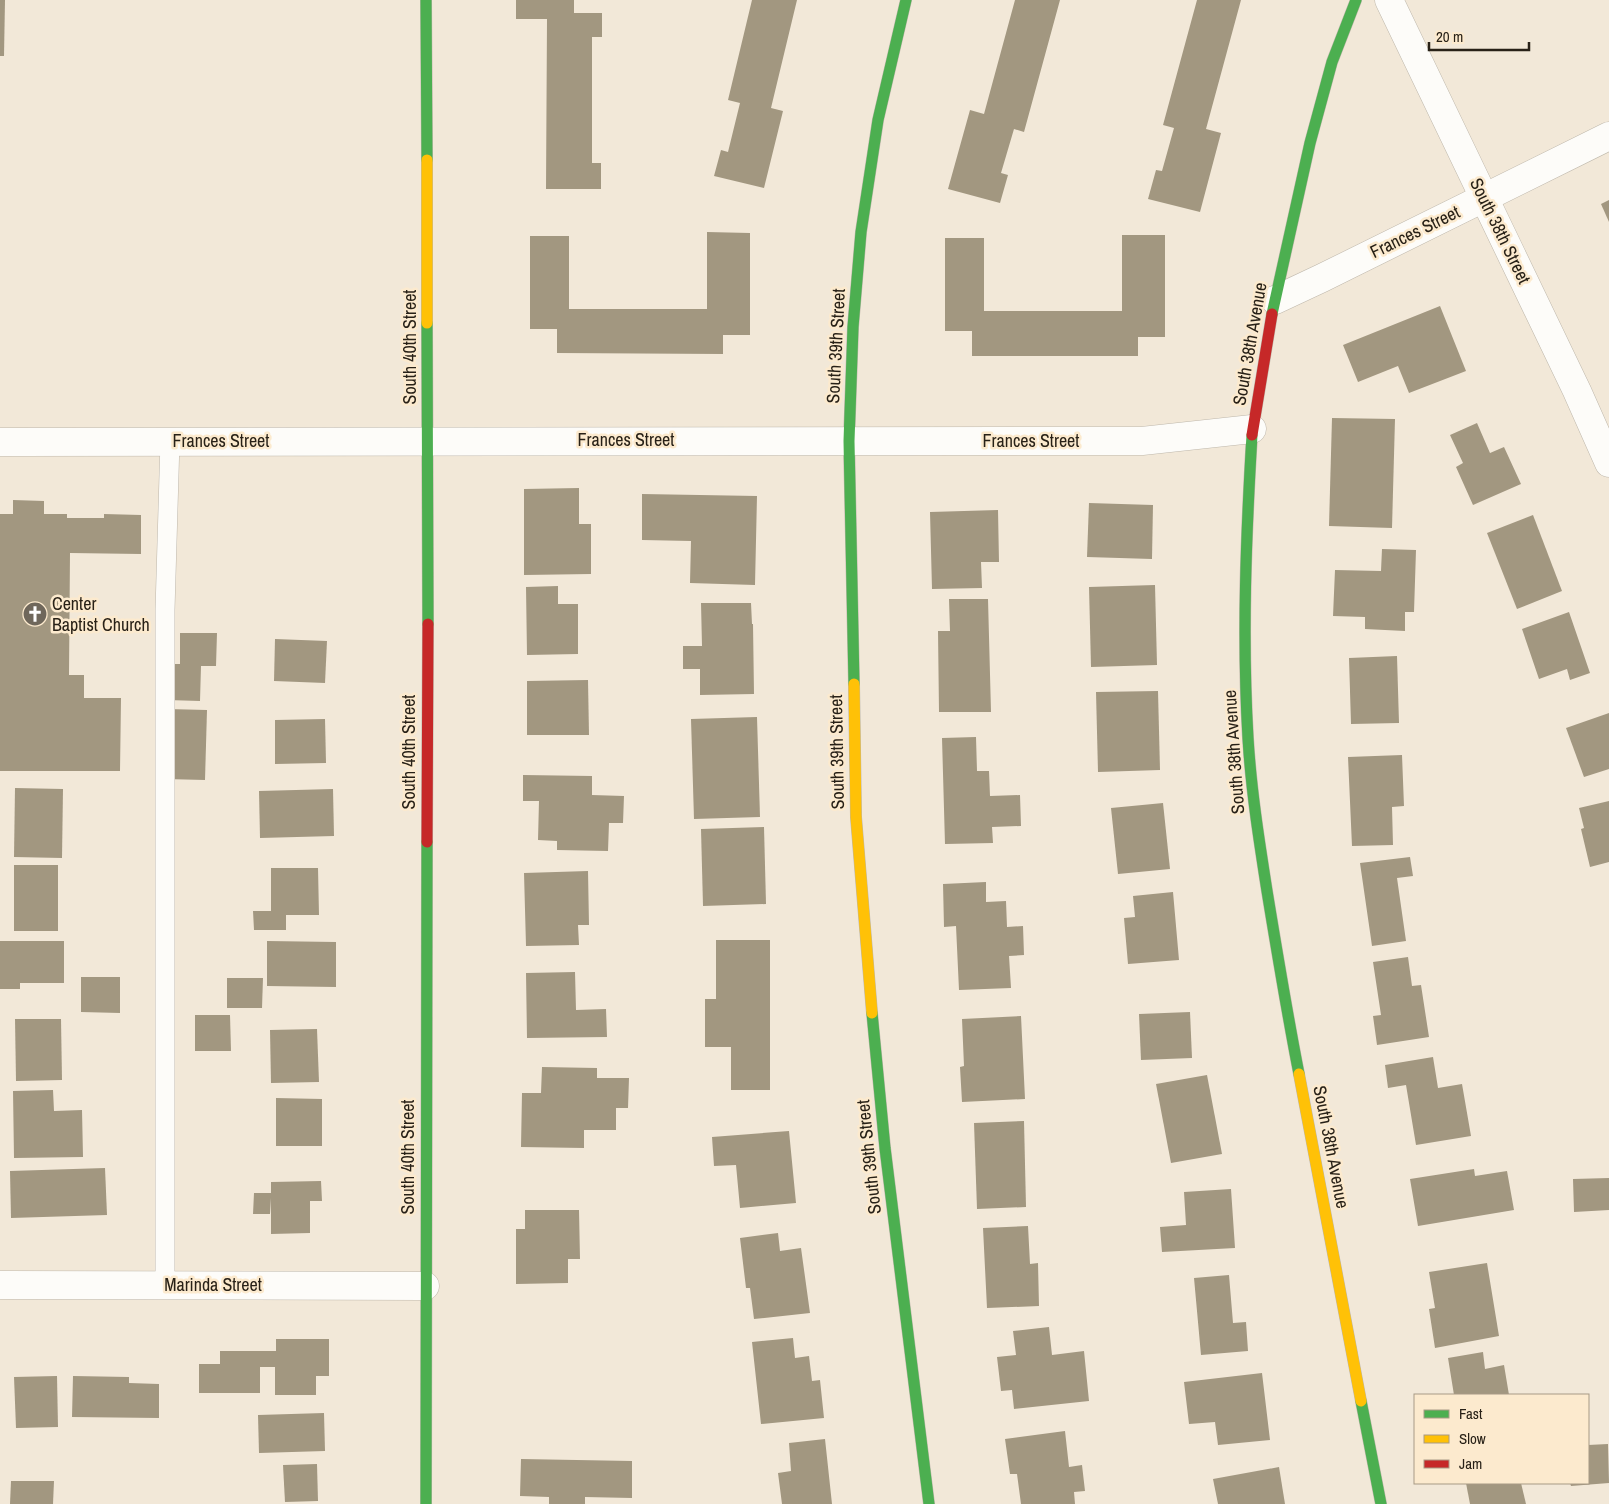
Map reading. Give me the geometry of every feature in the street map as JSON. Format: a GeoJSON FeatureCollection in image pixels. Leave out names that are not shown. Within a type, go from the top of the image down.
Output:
{"type":"FeatureCollection","features":[{"type":"Feature","properties":{"kind":"street","name":"South 40th Street"},"geometry":{"type":"LineString","coordinates":[[426,0],[428,440],[426,1504]]}},
{"type":"Feature","properties":{"kind":"street","name":"South 39th Street"},"geometry":{"type":"LineString","coordinates":[[906,0],[878,120],[861,232],[853,327],[850,441],[856,817],[864,934],[884,1148],[929,1504]]}},
{"type":"Feature","properties":{"kind":"street","name":"South 38th Avenue"},"geometry":{"type":"LineString","coordinates":[[1356,0],[1330,71],[1310,143],[1275,300],[1252,429],[1246,534],[1246,666],[1248,738],[1256,822],[1282,986],[1381,1504]]}},
{"type":"Feature","properties":{"kind":"street","name":"South 38th Street"},"geometry":{"type":"LineString","coordinates":[[1389,0],[1577,391],[1609,463]]}},
{"type":"Feature","properties":{"kind":"street","name":"Frances Street"},"geometry":{"type":"LineString","coordinates":[[1275,300],[1609,136]]}},
{"type":"Feature","properties":{"kind":"street","name":"Frances Street"},"geometry":{"type":"LineString","coordinates":[[0,442],[428,440],[1142,441],[1252,429]]}},
{"type":"Feature","properties":{"kind":"street","name":"Marinda Street"},"geometry":{"type":"LineString","coordinates":[[0,1285],[426,1286]]}},
{"type":"Feature","properties":{"kind":"lane"},"geometry":{"type":"LineString","coordinates":[[165,1285],[165,610],[170,441]]}},
{"type":"Feature","properties":{"kind":"building"},"geometry":{"type":"Polygon","coordinates":[[[0,0],[5,0],[4,56],[0,56],[0,0]]]}},
{"type":"Feature","properties":{"kind":"building"},"geometry":{"type":"Polygon","coordinates":[[[516,0],[574,0],[574,13],[602,13],[602,37],[592,37],[592,163],[601,163],[601,189],[546,189],[547,19],[516,19],[516,0]]]}},
{"type":"Feature","properties":{"kind":"building"},"geometry":{"type":"Polygon","coordinates":[[[752,0],[797,0],[771,108],[783,111],[764,188],[714,176],[721,150],[728,152],[740,103],[728,100],[752,0]]]}},
{"type":"Feature","properties":{"kind":"building"},"geometry":{"type":"Polygon","coordinates":[[[1015,0],[1060,0],[1024,132],[1014,129],[1001,173],[1008,175],[1000,203],[948,189],[970,110],[984,114],[1015,0]]]}},
{"type":"Feature","properties":{"kind":"building"},"geometry":{"type":"Polygon","coordinates":[[[1197,0],[1241,0],[1206,129],[1221,133],[1200,212],[1148,199],[1156,170],[1162,171],[1174,128],[1163,125],[1197,0]]]}},
{"type":"Feature","properties":{"kind":"building"},"geometry":{"type":"Polygon","coordinates":[[[1609,200],[1609,222],[1601,204],[1609,200]]]}},
{"type":"Feature","properties":{"kind":"building"},"geometry":{"type":"Polygon","coordinates":[[[707,232],[750,233],[750,335],[723,335],[723,354],[557,353],[557,329],[530,329],[530,236],[569,236],[569,309],[707,309],[707,232]]]}},
{"type":"Feature","properties":{"kind":"building"},"geometry":{"type":"Polygon","coordinates":[[[1122,235],[1165,235],[1165,337],[1138,337],[1138,356],[972,356],[972,331],[945,331],[945,238],[984,238],[984,311],[1122,311],[1122,235]]]}},
{"type":"Feature","properties":{"kind":"building"},"geometry":{"type":"Polygon","coordinates":[[[1440,306],[1466,371],[1409,393],[1398,366],[1358,382],[1343,345],[1440,306]]]}},
{"type":"Feature","properties":{"kind":"building"},"geometry":{"type":"Polygon","coordinates":[[[1332,418],[1395,419],[1392,528],[1329,526],[1332,418]]]}},
{"type":"Feature","properties":{"kind":"building"},"geometry":{"type":"Polygon","coordinates":[[[1477,423],[1490,453],[1504,447],[1521,484],[1473,505],[1456,467],[1463,463],[1450,435],[1477,423]]]}},
{"type":"Feature","properties":{"kind":"building"},"geometry":{"type":"Polygon","coordinates":[[[579,488],[579,524],[591,524],[591,574],[524,575],[524,489],[579,488]]]}},
{"type":"Feature","properties":{"kind":"building"},"geometry":{"type":"Polygon","coordinates":[[[642,494],[757,496],[755,585],[690,583],[691,541],[642,540],[642,494]]]}},
{"type":"Feature","properties":{"kind":"building","name":"Center Baptist Church"},"geometry":{"type":"Polygon","coordinates":[[[13,500],[44,501],[44,514],[67,514],[67,518],[104,518],[104,514],[141,515],[141,554],[70,553],[69,675],[84,675],[84,698],[121,698],[120,771],[0,771],[0,514],[13,514],[13,500]]]}},
{"type":"Feature","properties":{"kind":"building"},"geometry":{"type":"Polygon","coordinates":[[[1089,503],[1153,505],[1152,559],[1087,557],[1089,503]]]}},
{"type":"Feature","properties":{"kind":"building"},"geometry":{"type":"Polygon","coordinates":[[[998,510],[999,562],[981,562],[982,588],[932,589],[930,512],[998,510]]]}},
{"type":"Feature","properties":{"kind":"building"},"geometry":{"type":"Polygon","coordinates":[[[1533,515],[1562,591],[1517,609],[1487,533],[1533,515]]]}},
{"type":"Feature","properties":{"kind":"building"},"geometry":{"type":"Polygon","coordinates":[[[1382,549],[1416,550],[1414,612],[1405,612],[1405,631],[1365,629],[1365,617],[1333,616],[1335,570],[1381,571],[1382,549]]]}},
{"type":"Feature","properties":{"kind":"building"},"geometry":{"type":"Polygon","coordinates":[[[1155,585],[1157,665],[1091,667],[1089,587],[1155,585]]]}},
{"type":"Feature","properties":{"kind":"building"},"geometry":{"type":"Polygon","coordinates":[[[558,586],[558,604],[578,604],[578,654],[527,655],[526,587],[558,586]]]}},
{"type":"Feature","properties":{"kind":"building"},"geometry":{"type":"Polygon","coordinates":[[[949,599],[988,599],[991,712],[939,712],[938,631],[950,631],[949,599]]]}},
{"type":"Feature","properties":{"kind":"building"},"geometry":{"type":"Polygon","coordinates":[[[701,603],[751,603],[754,694],[700,695],[700,669],[683,669],[683,646],[702,646],[701,603]]]}},
{"type":"Feature","properties":{"kind":"building"},"geometry":{"type":"Polygon","coordinates":[[[1569,612],[1590,673],[1570,680],[1567,669],[1539,679],[1522,629],[1569,612]]]}},
{"type":"Feature","properties":{"kind":"building"},"geometry":{"type":"Polygon","coordinates":[[[180,633],[217,633],[216,666],[201,666],[200,701],[167,700],[168,664],[180,664],[180,633]]]}},
{"type":"Feature","properties":{"kind":"building"},"geometry":{"type":"Polygon","coordinates":[[[275,639],[327,641],[325,683],[274,681],[275,639]]]}},
{"type":"Feature","properties":{"kind":"building"},"geometry":{"type":"Polygon","coordinates":[[[1397,656],[1399,723],[1351,724],[1349,658],[1397,656]]]}},
{"type":"Feature","properties":{"kind":"building"},"geometry":{"type":"Polygon","coordinates":[[[588,680],[589,735],[527,735],[527,681],[588,680]]]}},
{"type":"Feature","properties":{"kind":"building"},"geometry":{"type":"Polygon","coordinates":[[[1158,691],[1160,770],[1098,772],[1096,692],[1158,691]]]}},
{"type":"Feature","properties":{"kind":"building"},"geometry":{"type":"Polygon","coordinates":[[[167,709],[207,710],[205,780],[165,779],[167,709]]]}},
{"type":"Feature","properties":{"kind":"building"},"geometry":{"type":"Polygon","coordinates":[[[1609,713],[1609,769],[1584,777],[1566,728],[1609,713]]]}},
{"type":"Feature","properties":{"kind":"building"},"geometry":{"type":"Polygon","coordinates":[[[757,717],[760,817],[694,819],[691,719],[757,717]]]}},
{"type":"Feature","properties":{"kind":"building"},"geometry":{"type":"Polygon","coordinates":[[[325,719],[326,763],[275,764],[275,720],[325,719]]]}},
{"type":"Feature","properties":{"kind":"building"},"geometry":{"type":"Polygon","coordinates":[[[976,737],[977,771],[989,771],[990,796],[1020,795],[1021,826],[992,827],[993,843],[945,844],[942,738],[976,737]]]}},
{"type":"Feature","properties":{"kind":"building"},"geometry":{"type":"Polygon","coordinates":[[[1402,755],[1404,806],[1392,807],[1393,845],[1352,846],[1348,757],[1402,755]]]}},
{"type":"Feature","properties":{"kind":"building"},"geometry":{"type":"Polygon","coordinates":[[[523,775],[592,776],[592,795],[624,796],[623,823],[609,823],[608,851],[557,850],[557,841],[538,840],[539,801],[523,801],[523,775]]]}},
{"type":"Feature","properties":{"kind":"building"},"geometry":{"type":"Polygon","coordinates":[[[15,788],[63,789],[62,858],[14,857],[15,788]]]}},
{"type":"Feature","properties":{"kind":"building"},"geometry":{"type":"Polygon","coordinates":[[[333,789],[334,836],[260,838],[259,791],[333,789]]]}},
{"type":"Feature","properties":{"kind":"building"},"geometry":{"type":"Polygon","coordinates":[[[1609,801],[1609,862],[1590,867],[1581,829],[1584,828],[1579,808],[1609,801]]]}},
{"type":"Feature","properties":{"kind":"building"},"geometry":{"type":"Polygon","coordinates":[[[1163,803],[1170,869],[1118,874],[1111,808],[1163,803]]]}},
{"type":"Feature","properties":{"kind":"building"},"geometry":{"type":"Polygon","coordinates":[[[764,827],[766,904],[703,906],[701,829],[764,827]]]}},
{"type":"Feature","properties":{"kind":"building"},"geometry":{"type":"Polygon","coordinates":[[[1410,857],[1413,876],[1397,878],[1406,941],[1372,946],[1360,863],[1410,857]]]}},
{"type":"Feature","properties":{"kind":"building"},"geometry":{"type":"Polygon","coordinates":[[[14,865],[58,865],[58,931],[14,931],[14,865]]]}},
{"type":"Feature","properties":{"kind":"building"},"geometry":{"type":"Polygon","coordinates":[[[271,868],[318,868],[319,915],[286,915],[286,930],[254,930],[253,911],[271,911],[271,868]]]}},
{"type":"Feature","properties":{"kind":"building"},"geometry":{"type":"Polygon","coordinates":[[[588,871],[589,925],[578,925],[579,945],[526,946],[524,873],[588,871]]]}},
{"type":"Feature","properties":{"kind":"building"},"geometry":{"type":"Polygon","coordinates":[[[986,882],[986,902],[1006,901],[1007,927],[1023,926],[1024,955],[1009,956],[1011,988],[959,990],[956,926],[944,927],[943,884],[986,882]]]}},
{"type":"Feature","properties":{"kind":"building"},"geometry":{"type":"Polygon","coordinates":[[[1173,892],[1179,960],[1128,964],[1124,918],[1135,917],[1133,896],[1173,892]]]}},
{"type":"Feature","properties":{"kind":"building"},"geometry":{"type":"Polygon","coordinates":[[[716,940],[770,940],[770,1090],[731,1090],[731,1047],[705,1047],[705,999],[716,999],[716,940]]]}},
{"type":"Feature","properties":{"kind":"building"},"geometry":{"type":"Polygon","coordinates":[[[0,941],[64,941],[64,983],[20,983],[20,989],[0,989],[0,941]]]}},
{"type":"Feature","properties":{"kind":"building"},"geometry":{"type":"Polygon","coordinates":[[[267,941],[336,942],[336,987],[267,986],[267,941]]]}},
{"type":"Feature","properties":{"kind":"building"},"geometry":{"type":"Polygon","coordinates":[[[1408,957],[1412,986],[1421,985],[1429,1037],[1377,1045],[1373,1016],[1381,1015],[1373,962],[1408,957]]]}},
{"type":"Feature","properties":{"kind":"building"},"geometry":{"type":"Polygon","coordinates":[[[575,972],[576,1010],[606,1009],[607,1037],[527,1038],[526,973],[575,972]]]}},
{"type":"Feature","properties":{"kind":"building"},"geometry":{"type":"Polygon","coordinates":[[[81,977],[120,977],[120,1013],[81,1012],[81,977]]]}},
{"type":"Feature","properties":{"kind":"building"},"geometry":{"type":"Polygon","coordinates":[[[227,978],[263,978],[262,1008],[227,1008],[227,978]]]}},
{"type":"Feature","properties":{"kind":"building"},"geometry":{"type":"Polygon","coordinates":[[[1190,1012],[1192,1058],[1141,1060],[1139,1014],[1190,1012]]]}},
{"type":"Feature","properties":{"kind":"building"},"geometry":{"type":"Polygon","coordinates":[[[195,1015],[230,1015],[231,1051],[195,1051],[195,1015]]]}},
{"type":"Feature","properties":{"kind":"building"},"geometry":{"type":"Polygon","coordinates":[[[1021,1016],[1025,1099],[962,1102],[960,1067],[964,1066],[962,1019],[1021,1016]]]}},
{"type":"Feature","properties":{"kind":"building"},"geometry":{"type":"Polygon","coordinates":[[[15,1019],[61,1019],[62,1080],[16,1081],[15,1019]]]}},
{"type":"Feature","properties":{"kind":"building"},"geometry":{"type":"Polygon","coordinates":[[[317,1029],[319,1082],[271,1083],[270,1030],[317,1029]]]}},
{"type":"Feature","properties":{"kind":"building"},"geometry":{"type":"Polygon","coordinates":[[[1433,1057],[1438,1088],[1462,1084],[1471,1136],[1416,1145],[1406,1085],[1388,1088],[1385,1065],[1433,1057]]]}},
{"type":"Feature","properties":{"kind":"building"},"geometry":{"type":"Polygon","coordinates":[[[542,1067],[597,1068],[597,1078],[629,1078],[628,1108],[616,1108],[616,1130],[584,1130],[584,1148],[521,1147],[522,1093],[541,1093],[542,1067]]]}},
{"type":"Feature","properties":{"kind":"building"},"geometry":{"type":"Polygon","coordinates":[[[1207,1075],[1222,1154],[1171,1163],[1156,1084],[1207,1075]]]}},
{"type":"Feature","properties":{"kind":"building"},"geometry":{"type":"Polygon","coordinates":[[[53,1090],[54,1111],[82,1110],[83,1157],[14,1158],[13,1091],[53,1090]]]}},
{"type":"Feature","properties":{"kind":"building"},"geometry":{"type":"Polygon","coordinates":[[[276,1098],[322,1099],[322,1146],[276,1146],[276,1098]]]}},
{"type":"Feature","properties":{"kind":"building"},"geometry":{"type":"Polygon","coordinates":[[[1024,1121],[1026,1207],[977,1209],[974,1123],[1024,1121]]]}},
{"type":"Feature","properties":{"kind":"building"},"geometry":{"type":"Polygon","coordinates":[[[789,1131],[796,1203],[740,1208],[736,1165],[714,1166],[712,1137],[789,1131]]]}},
{"type":"Feature","properties":{"kind":"building"},"geometry":{"type":"Polygon","coordinates":[[[105,1168],[107,1215],[11,1218],[10,1171],[105,1168]]]}},
{"type":"Feature","properties":{"kind":"building"},"geometry":{"type":"Polygon","coordinates":[[[1474,1169],[1475,1176],[1507,1171],[1514,1210],[1418,1226],[1410,1179],[1474,1169]]]}},
{"type":"Feature","properties":{"kind":"building"},"geometry":{"type":"Polygon","coordinates":[[[1609,1178],[1609,1210],[1574,1212],[1573,1179],[1609,1178]]]}},
{"type":"Feature","properties":{"kind":"building"},"geometry":{"type":"Polygon","coordinates":[[[321,1181],[322,1201],[310,1201],[310,1233],[271,1234],[271,1198],[270,1214],[253,1214],[254,1193],[271,1193],[271,1182],[321,1181]]]}},
{"type":"Feature","properties":{"kind":"building"},"geometry":{"type":"Polygon","coordinates":[[[1231,1189],[1235,1248],[1162,1252],[1160,1227],[1186,1225],[1184,1192],[1231,1189]]]}},
{"type":"Feature","properties":{"kind":"building"},"geometry":{"type":"Polygon","coordinates":[[[525,1210],[579,1210],[580,1259],[568,1259],[568,1283],[516,1284],[516,1229],[525,1229],[525,1210]]]}},
{"type":"Feature","properties":{"kind":"building"},"geometry":{"type":"Polygon","coordinates":[[[1028,1226],[1030,1264],[1038,1263],[1039,1306],[987,1308],[983,1228],[1028,1226]]]}},
{"type":"Feature","properties":{"kind":"building"},"geometry":{"type":"Polygon","coordinates":[[[778,1233],[780,1251],[801,1248],[810,1313],[754,1319],[750,1288],[746,1288],[740,1238],[778,1233]]]}},
{"type":"Feature","properties":{"kind":"building"},"geometry":{"type":"Polygon","coordinates":[[[1487,1263],[1499,1336],[1435,1348],[1429,1309],[1435,1308],[1429,1272],[1487,1263]]]}},
{"type":"Feature","properties":{"kind":"building"},"geometry":{"type":"Polygon","coordinates":[[[1229,1275],[1233,1323],[1246,1322],[1248,1351],[1201,1355],[1194,1278],[1229,1275]]]}},
{"type":"Feature","properties":{"kind":"building"},"geometry":{"type":"Polygon","coordinates":[[[1049,1327],[1052,1355],[1084,1351],[1089,1401],[1014,1409],[1012,1390],[1001,1391],[997,1357],[1016,1355],[1013,1331],[1049,1327]]]}},
{"type":"Feature","properties":{"kind":"building"},"geometry":{"type":"Polygon","coordinates":[[[793,1338],[795,1358],[809,1356],[812,1381],[820,1380],[824,1418],[761,1424],[752,1342],[793,1338]]]}},
{"type":"Feature","properties":{"kind":"building"},"geometry":{"type":"Polygon","coordinates":[[[276,1339],[329,1339],[329,1376],[316,1376],[316,1395],[275,1395],[275,1367],[260,1367],[260,1393],[199,1393],[199,1364],[220,1364],[220,1351],[276,1351],[276,1339]]]}},
{"type":"Feature","properties":{"kind":"building"},"geometry":{"type":"Polygon","coordinates":[[[1483,1352],[1485,1369],[1504,1365],[1509,1394],[1454,1394],[1448,1358],[1483,1352]]]}},
{"type":"Feature","properties":{"kind":"building"},"geometry":{"type":"Polygon","coordinates":[[[1262,1373],[1270,1440],[1218,1445],[1215,1422],[1189,1424],[1184,1382],[1262,1373]]]}},
{"type":"Feature","properties":{"kind":"building"},"geometry":{"type":"Polygon","coordinates":[[[57,1376],[58,1427],[16,1428],[14,1377],[57,1376]]]}},
{"type":"Feature","properties":{"kind":"building"},"geometry":{"type":"Polygon","coordinates":[[[73,1376],[129,1377],[129,1383],[159,1384],[159,1418],[72,1417],[73,1376]]]}},
{"type":"Feature","properties":{"kind":"building"},"geometry":{"type":"Polygon","coordinates":[[[324,1413],[325,1451],[259,1453],[258,1415],[324,1413]]]}},
{"type":"Feature","properties":{"kind":"building"},"geometry":{"type":"Polygon","coordinates":[[[1065,1431],[1069,1467],[1082,1465],[1085,1491],[1074,1492],[1075,1504],[1021,1504],[1017,1474],[1010,1474],[1005,1439],[1065,1431]]]}},
{"type":"Feature","properties":{"kind":"building"},"geometry":{"type":"Polygon","coordinates":[[[825,1439],[832,1504],[782,1504],[778,1473],[791,1471],[789,1443],[825,1439]]]}},
{"type":"Feature","properties":{"kind":"building"},"geometry":{"type":"Polygon","coordinates":[[[1608,1444],[1609,1483],[1571,1486],[1570,1484],[1589,1484],[1589,1445],[1608,1444]]]}},
{"type":"Feature","properties":{"kind":"building"},"geometry":{"type":"Polygon","coordinates":[[[521,1459],[632,1461],[632,1498],[585,1497],[585,1504],[549,1504],[549,1497],[520,1496],[521,1459]]]}},
{"type":"Feature","properties":{"kind":"building"},"geometry":{"type":"Polygon","coordinates":[[[317,1464],[318,1501],[285,1502],[283,1465],[317,1464]]]}},
{"type":"Feature","properties":{"kind":"building"},"geometry":{"type":"Polygon","coordinates":[[[1279,1467],[1285,1504],[1218,1504],[1213,1479],[1279,1467]]]}},
{"type":"Feature","properties":{"kind":"building"},"geometry":{"type":"Polygon","coordinates":[[[11,1481],[54,1481],[53,1504],[10,1504],[11,1481]]]}},
{"type":"Feature","properties":{"kind":"building"},"geometry":{"type":"Polygon","coordinates":[[[1466,1484],[1521,1484],[1526,1504],[1470,1504],[1466,1484]]]}},
{"type":"Feature","properties":{"kind":"traffic: fast"},"geometry":{"type":"LineString","coordinates":[[426,0],[427,160]]}},
{"type":"Feature","properties":{"kind":"traffic: fast"},"geometry":{"type":"LineString","coordinates":[[854,684],[849,441],[853,327],[861,232],[878,120],[906,0]]}},
{"type":"Feature","properties":{"kind":"traffic: fast"},"geometry":{"type":"LineString","coordinates":[[1272,314],[1310,143],[1332,62],[1356,0]]}},
{"type":"Feature","properties":{"kind":"traffic: fast"},"geometry":{"type":"LineString","coordinates":[[427,323],[428,624]]}},
{"type":"Feature","properties":{"kind":"traffic: fast"},"geometry":{"type":"LineString","coordinates":[[1252,435],[1245,624],[1249,757],[1267,891],[1299,1074]]}},
{"type":"Feature","properties":{"kind":"traffic: fast"},"geometry":{"type":"LineString","coordinates":[[426,1504],[427,842]]}},
{"type":"Feature","properties":{"kind":"traffic: fast"},"geometry":{"type":"LineString","coordinates":[[872,1013],[885,1148],[929,1504]]}},
{"type":"Feature","properties":{"kind":"traffic: fast"},"geometry":{"type":"LineString","coordinates":[[1361,1401],[1381,1504]]}},
{"type":"Feature","properties":{"kind":"traffic: slow"},"geometry":{"type":"LineString","coordinates":[[427,160],[427,323]]}},
{"type":"Feature","properties":{"kind":"traffic: slow"},"geometry":{"type":"LineString","coordinates":[[854,684],[856,817],[872,1013]]}},
{"type":"Feature","properties":{"kind":"traffic: slow"},"geometry":{"type":"LineString","coordinates":[[1299,1074],[1361,1401]]}},
{"type":"Feature","properties":{"kind":"traffic: jam"},"geometry":{"type":"LineString","coordinates":[[1252,435],[1272,314]]}},
{"type":"Feature","properties":{"kind":"traffic: jam"},"geometry":{"type":"LineString","coordinates":[[427,842],[428,624]]}},
{"type":"Feature","properties":{"kind":"place","name":"Center Baptist Church"},"geometry":{"type":"Point","coordinates":[35,614]}}]}
